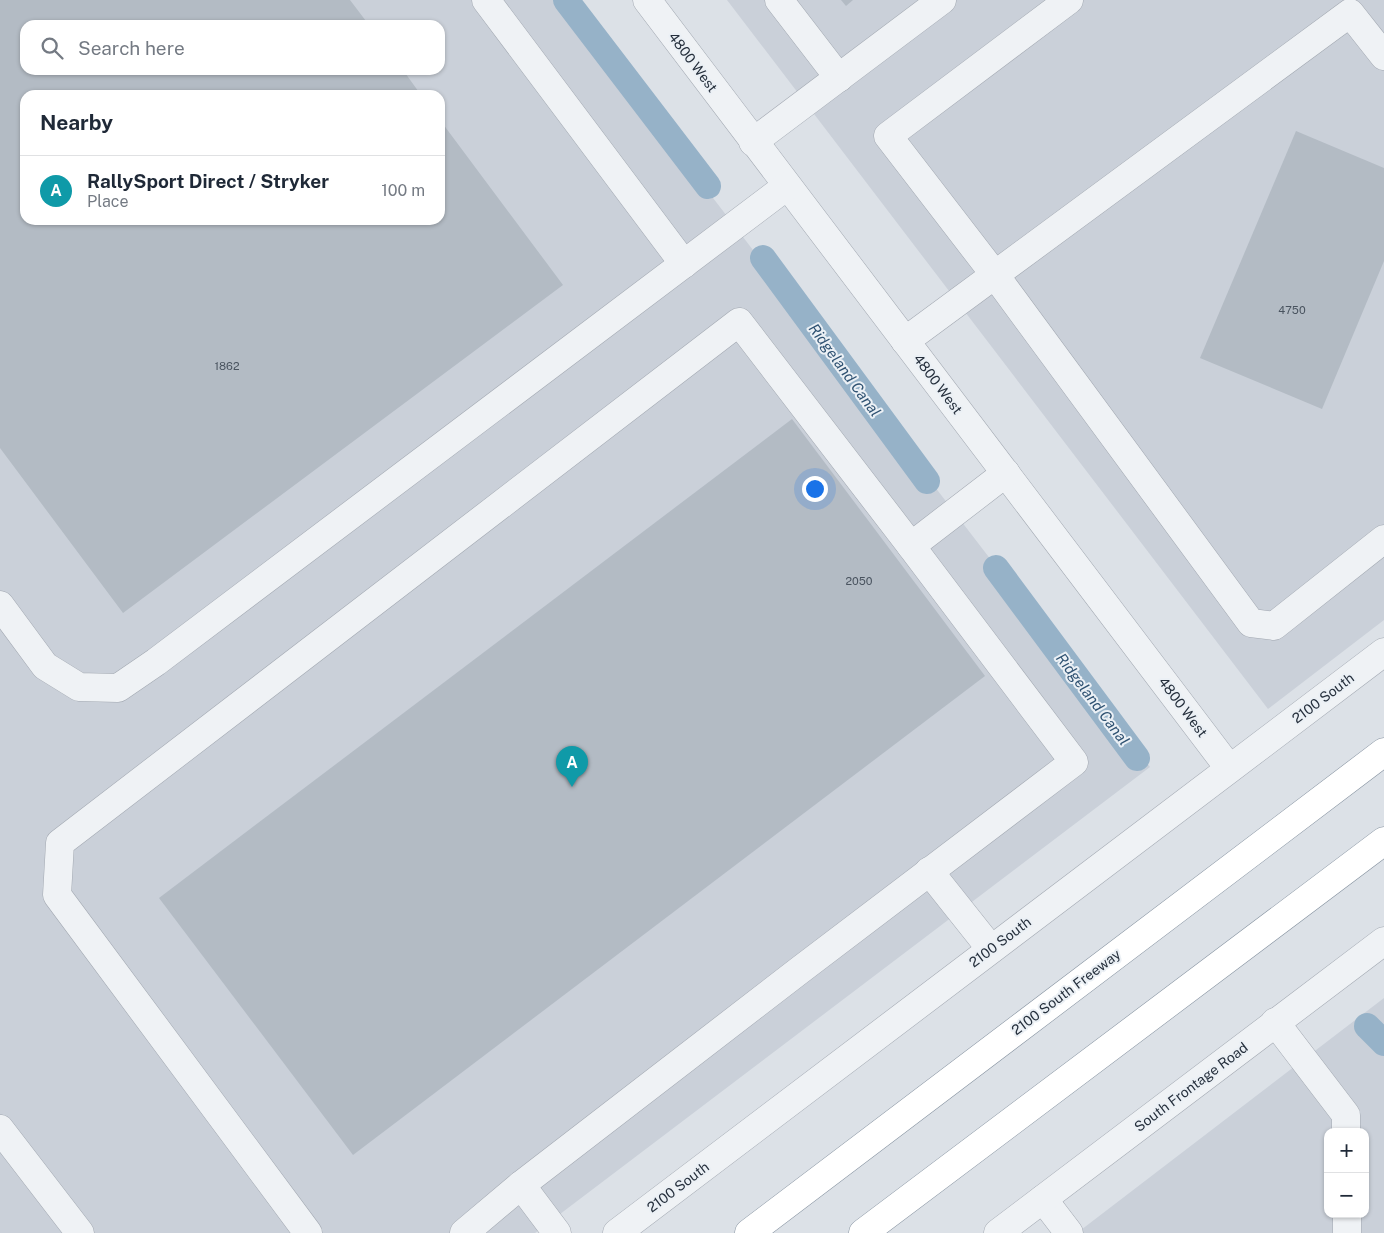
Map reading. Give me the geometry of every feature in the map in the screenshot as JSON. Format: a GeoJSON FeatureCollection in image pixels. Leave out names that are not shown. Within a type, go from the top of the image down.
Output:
{"type":"FeatureCollection","features":[{"type":"Feature","properties":{"kind":"highway","name":"2100 South Freeway"},"geometry":{"type":"LineString","coordinates":[[749,1233],[1384,752]]}},
{"type":"Feature","properties":{"kind":"highway"},"geometry":{"type":"LineString","coordinates":[[863,1233],[1384,841]]}},
{"type":"Feature","properties":{"kind":"street"},"geometry":{"type":"LineString","coordinates":[[486,0],[684,264]]}},
{"type":"Feature","properties":{"kind":"street","name":"4800 West"},"geometry":{"type":"LineString","coordinates":[[647,0],[1230,768]]}},
{"type":"Feature","properties":{"kind":"street"},"geometry":{"type":"LineString","coordinates":[[779,0],[839,78]]}},
{"type":"Feature","properties":{"kind":"street"},"geometry":{"type":"LineString","coordinates":[[753,142],[942,0]]}},
{"type":"Feature","properties":{"kind":"street"},"geometry":{"type":"LineString","coordinates":[[1069,0],[888,136],[995,275],[1251,623],[1274,626],[1384,539]]}},
{"type":"Feature","properties":{"kind":"street"},"geometry":{"type":"LineString","coordinates":[[905,341],[995,275],[1345,6],[1384,56]]}},
{"type":"Feature","properties":{"kind":"street"},"geometry":{"type":"LineString","coordinates":[[0,606],[46,666],[79,687],[118,688],[156,662],[787,186]]}},
{"type":"Feature","properties":{"kind":"street"},"geometry":{"type":"LineString","coordinates":[[308,1233],[57,895],[60,843],[739,322],[1074,762],[929,871],[521,1185],[464,1233]]}},
{"type":"Feature","properties":{"kind":"street"},"geometry":{"type":"LineString","coordinates":[[911,546],[1006,473]]}},
{"type":"Feature","properties":{"kind":"street","name":"2100 South"},"geometry":{"type":"LineString","coordinates":[[618,1233],[1384,652]]}},
{"type":"Feature","properties":{"kind":"street"},"geometry":{"type":"LineString","coordinates":[[929,871],[991,949]]}},
{"type":"Feature","properties":{"kind":"street","name":"South Frontage Road"},"geometry":{"type":"LineString","coordinates":[[998,1233],[1384,941]]}},
{"type":"Feature","properties":{"kind":"street"},"geometry":{"type":"LineString","coordinates":[[1275,1022],[1346,1115],[1346,1128]]}},
{"type":"Feature","properties":{"kind":"street"},"geometry":{"type":"LineString","coordinates":[[0,1129],[80,1233]]}},
{"type":"Feature","properties":{"kind":"street"},"geometry":{"type":"LineString","coordinates":[[521,1185],[556,1233]]}},
{"type":"Feature","properties":{"kind":"street"},"geometry":{"type":"LineString","coordinates":[[1043,1199],[1069,1233]]}},
{"type":"Feature","properties":{"kind":"street"},"geometry":{"type":"LineString","coordinates":[[1347,1218],[1347,1233]]}},
{"type":"Feature","properties":{"kind":"shaded area"},"geometry":{"type":"Polygon","coordinates":[[[0,0],[561,0],[1150,767],[535,1233],[0,1233],[0,0]]]}},
{"type":"Feature","properties":{"kind":"shaded area"},"geometry":{"type":"Polygon","coordinates":[[[727,0],[1384,0],[1384,620],[1268,709],[727,0]]]}},
{"type":"Feature","properties":{"kind":"shaded area"},"geometry":{"type":"Polygon","coordinates":[[[1384,998],[1384,1233],[1077,1233],[1384,998]]]}},
{"type":"Feature","properties":{"kind":"building"},"geometry":{"type":"Polygon","coordinates":[[[0,0],[350,0],[365,20],[20,20],[20,75],[407,75],[417,90],[20,90],[20,225],[445,225],[445,127],[563,285],[123,613],[0,448],[0,0]]]}},
{"type":"Feature","properties":{"kind":"building"},"geometry":{"type":"Polygon","coordinates":[[[841,0],[853,0],[846,6],[841,0]]]}},
{"type":"Feature","properties":{"kind":"building"},"geometry":{"type":"Polygon","coordinates":[[[1296,131],[1384,168],[1384,261],[1322,409],[1200,358],[1296,131]]]}},
{"type":"Feature","properties":{"kind":"building"},"geometry":{"type":"Polygon","coordinates":[[[792,419],[985,676],[353,1155],[159,898],[792,419]]]}},
{"type":"Feature","properties":{"kind":"waterway","name":"Ridgeland Canal"},"geometry":{"type":"LineString","coordinates":[[566,0],[708,186]]}},
{"type":"Feature","properties":{"kind":"waterway","name":"Ridgeland Canal"},"geometry":{"type":"LineString","coordinates":[[763,258],[927,481]]}},
{"type":"Feature","properties":{"kind":"waterway","name":"Ridgeland Canal"},"geometry":{"type":"LineString","coordinates":[[996,568],[1137,758]]}},
{"type":"Feature","properties":{"kind":"waterway","name":"Ridgeland Canal"},"geometry":{"type":"LineString","coordinates":[[1367,1026],[1384,1043]]}},
{"type":"Feature","properties":{"kind":"place","name":"RallySport Direct / Stryker"},"geometry":{"type":"Point","coordinates":[572,787]}}]}
